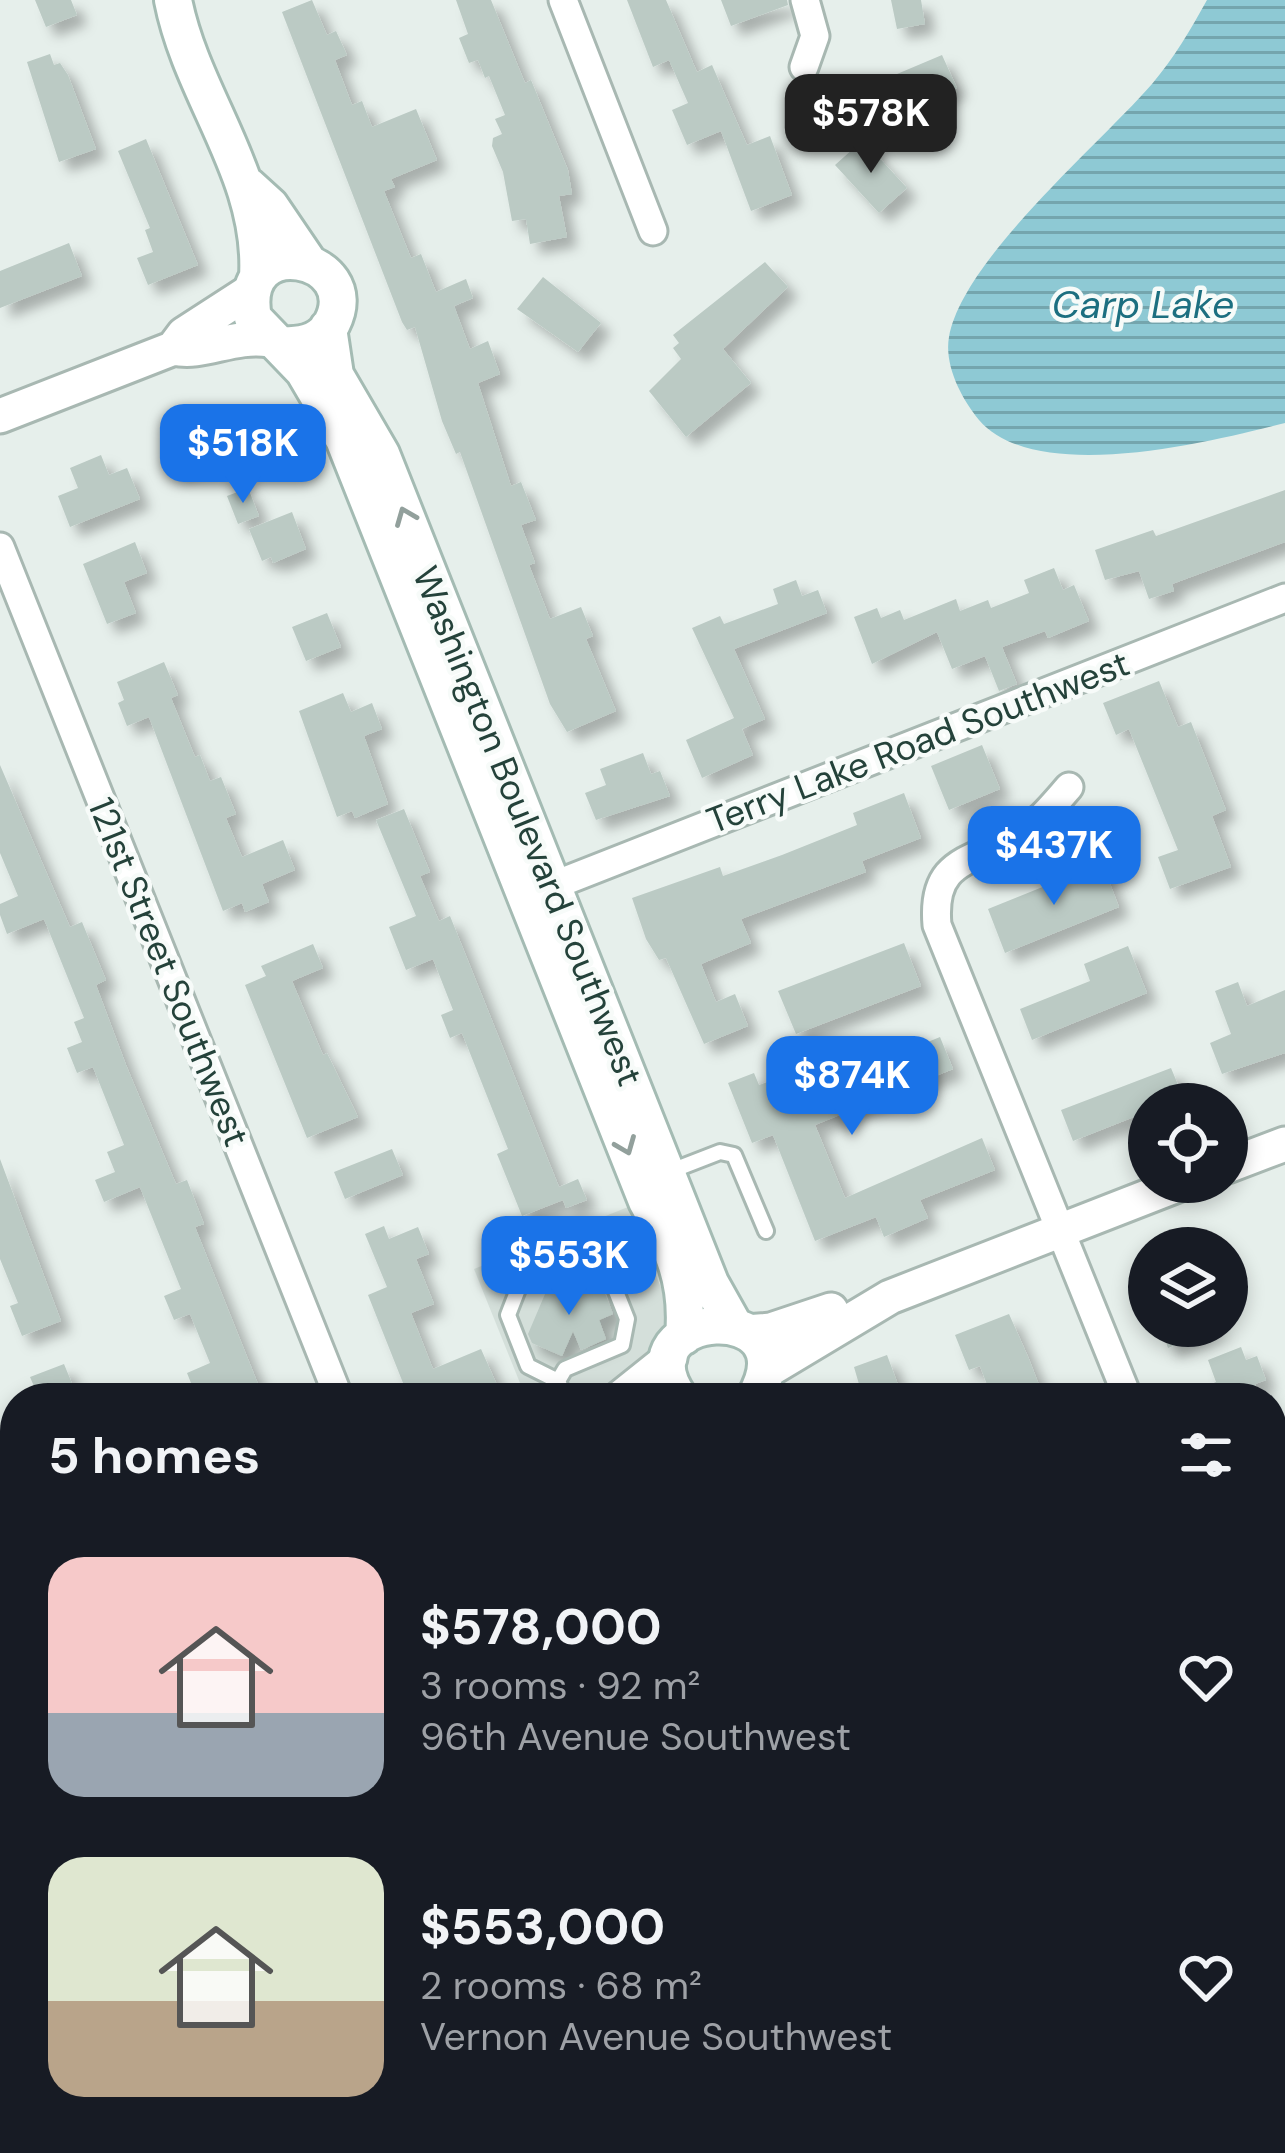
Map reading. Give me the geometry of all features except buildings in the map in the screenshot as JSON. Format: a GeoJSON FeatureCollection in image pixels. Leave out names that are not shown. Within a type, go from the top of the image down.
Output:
{"type":"FeatureCollection","features":[{"type":"Feature","properties":{"kind":"main road"},"geometry":{"type":"LineString","coordinates":[[173,0],[184,41],[248,186],[258,238],[253,318],[277,342],[312,342],[328,328],[336,293],[270,206],[248,186]]}},
{"type":"Feature","properties":{"kind":"main road"},"geometry":{"type":"LineString","coordinates":[[255,284],[280,261],[308,262]]}},
{"type":"Feature","properties":{"kind":"main road","name":"Washington Boulevard Southwest"},"geometry":{"type":"LineString","coordinates":[[328,328],[334,375],[381,454],[710,1283],[740,1328],[757,1343],[760,1383]]}},
{"type":"Feature","properties":{"kind":"main road","name":"Washington Boulevard Southwest"},"geometry":{"type":"LineString","coordinates":[[277,342],[344,439],[647,1201],[682,1272],[677,1347],[670,1374],[674,1383]]}},
{"type":"Feature","properties":{"kind":"main road"},"geometry":{"type":"LineString","coordinates":[[677,1347],[703,1324],[740,1328]]}},
{"type":"Feature","properties":{"kind":"street"},"geometry":{"type":"LineString","coordinates":[[563,0],[653,231]]}},
{"type":"Feature","properties":{"kind":"street"},"geometry":{"type":"LineString","coordinates":[[804,67],[815,36],[805,0]]}},
{"type":"Feature","properties":{"kind":"street"},"geometry":{"type":"LineString","coordinates":[[0,416],[174,348],[184,334],[255,284]]}},
{"type":"Feature","properties":{"kind":"street"},"geometry":{"type":"LineString","coordinates":[[174,348],[188,352],[232,337],[277,342]]}},
{"type":"Feature","properties":{"kind":"street","name":"121st Street Southwest"},"geometry":{"type":"LineString","coordinates":[[0,547],[333,1383]]}},
{"type":"Feature","properties":{"kind":"street","name":"Terry Lake Road Southwest"},"geometry":{"type":"LineString","coordinates":[[552,886],[1285,598]]}},
{"type":"Feature","properties":{"kind":"street"},"geometry":{"type":"LineString","coordinates":[[1069,787],[1030,826],[944,875],[935,898],[937,925],[1122,1383]]}},
{"type":"Feature","properties":{"kind":"street"},"geometry":{"type":"LineString","coordinates":[[1248,1158],[1285,1144]]}},
{"type":"Feature","properties":{"kind":"street"},"geometry":{"type":"LineString","coordinates":[[763,1383],[890,1297],[1131,1203]]}},
{"type":"Feature","properties":{"kind":"street"},"geometry":{"type":"LineString","coordinates":[[740,1328],[800,1322],[862,1298],[890,1297]]}},
{"type":"Feature","properties":{"kind":"street"},"geometry":{"type":"LineString","coordinates":[[637,1383],[677,1347]]}},
{"type":"Feature","properties":{"kind":"lane"},"geometry":{"type":"LineString","coordinates":[[666,1173],[720,1152],[734,1155],[766,1231]]}},
{"type":"Feature","properties":{"kind":"lane"},"geometry":{"type":"LineString","coordinates":[[604,1261],[627,1319],[622,1345],[565,1369],[558,1381],[528,1366],[508,1315],[529,1261],[552,1250],[604,1261],[665,1234]]}},
{"type":"Feature","properties":{"kind":"shaded area"},"geometry":{"type":"Polygon","coordinates":[[[628,1207],[689,1356],[622,1383],[520,1383],[474,1269],[628,1207]]]}},
{"type":"Feature","properties":{"kind":"water","name":"Carp Lake"},"geometry":{"type":"Polygon","coordinates":[[[1207,0],[1285,0],[1285,423],[1214,440],[1125,453],[1040,451],[1005,440],[979,420],[952,370],[949,337],[960,306],[1005,239],[1160,74],[1207,0]]]}}]}
